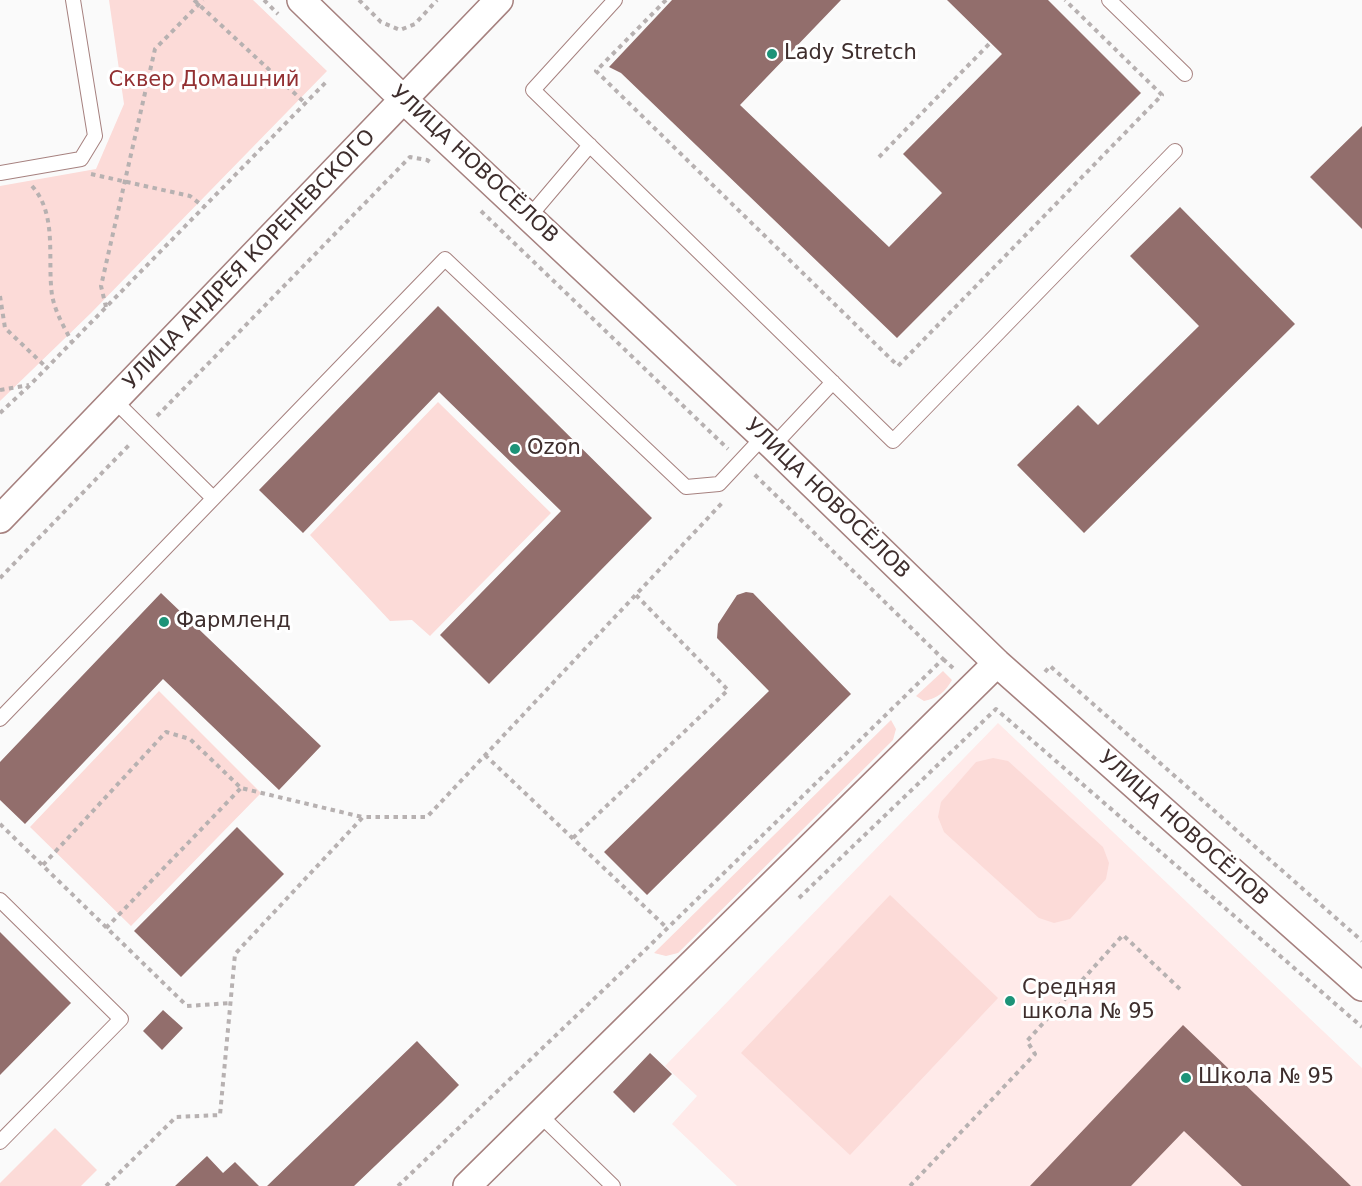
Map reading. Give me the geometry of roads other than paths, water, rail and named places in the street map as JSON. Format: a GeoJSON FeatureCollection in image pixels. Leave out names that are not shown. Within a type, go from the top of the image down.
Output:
{"type":"FeatureCollection","features":[{"type":"Feature","properties":{"kind":"street","name":"УЛИЦА НОВОСЁЛОВ"},"geometry":{"type":"LineString","coordinates":[[301,0],[404,100],[768,441],[997,663],[1362,987]]}},
{"type":"Feature","properties":{"kind":"street","name":"УЛИЦА АНДРЕЯ КОРЕНЕВСКОГО"},"geometry":{"type":"LineString","coordinates":[[0,519],[499,0]]}},
{"type":"Feature","properties":{"kind":"street"},"geometry":{"type":"LineString","coordinates":[[467,1186],[997,663]]}},
{"type":"Feature","properties":{"kind":"lane"},"geometry":{"type":"LineString","coordinates":[[0,173],[81,159],[95,136],[73,0]]}},
{"type":"Feature","properties":{"kind":"lane"},"geometry":{"type":"LineString","coordinates":[[615,0],[533,90],[893,441],[1175,151]]}},
{"type":"Feature","properties":{"kind":"lane"},"geometry":{"type":"LineString","coordinates":[[1108,0],[1185,74]]}},
{"type":"Feature","properties":{"kind":"lane"},"geometry":{"type":"LineString","coordinates":[[529,217],[590,145]]}},
{"type":"Feature","properties":{"kind":"lane"},"geometry":{"type":"LineString","coordinates":[[0,719],[445,259],[686,487],[719,484],[740,461],[768,441],[833,382]]}},
{"type":"Feature","properties":{"kind":"lane"},"geometry":{"type":"LineString","coordinates":[[115,401],[213,498]]}},
{"type":"Feature","properties":{"kind":"lane"},"geometry":{"type":"LineString","coordinates":[[0,900],[121,1019],[0,1142]]}},
{"type":"Feature","properties":{"kind":"lane"},"geometry":{"type":"LineString","coordinates":[[540,1115],[613,1186]]}},
{"type":"Feature","properties":{"kind":"place","name":"Lady Stretch"},"geometry":{"type":"Point","coordinates":[772,54]}},
{"type":"Feature","properties":{"kind":"place","name":"Ozon"},"geometry":{"type":"Point","coordinates":[515,449]}},
{"type":"Feature","properties":{"kind":"place","name":"Фармленд"},"geometry":{"type":"Point","coordinates":[164,622]}},
{"type":"Feature","properties":{"kind":"place","name":"Средняя школа № 95"},"geometry":{"type":"Point","coordinates":[1010,1001]}},
{"type":"Feature","properties":{"kind":"place","name":"Школа № 95"},"geometry":{"type":"Point","coordinates":[1186,1078]}},
{"type":"Feature","properties":{"kind":"park label","name":"Сквер Домашний"},"geometry":{"type":"Point","coordinates":[204,81]}}]}
